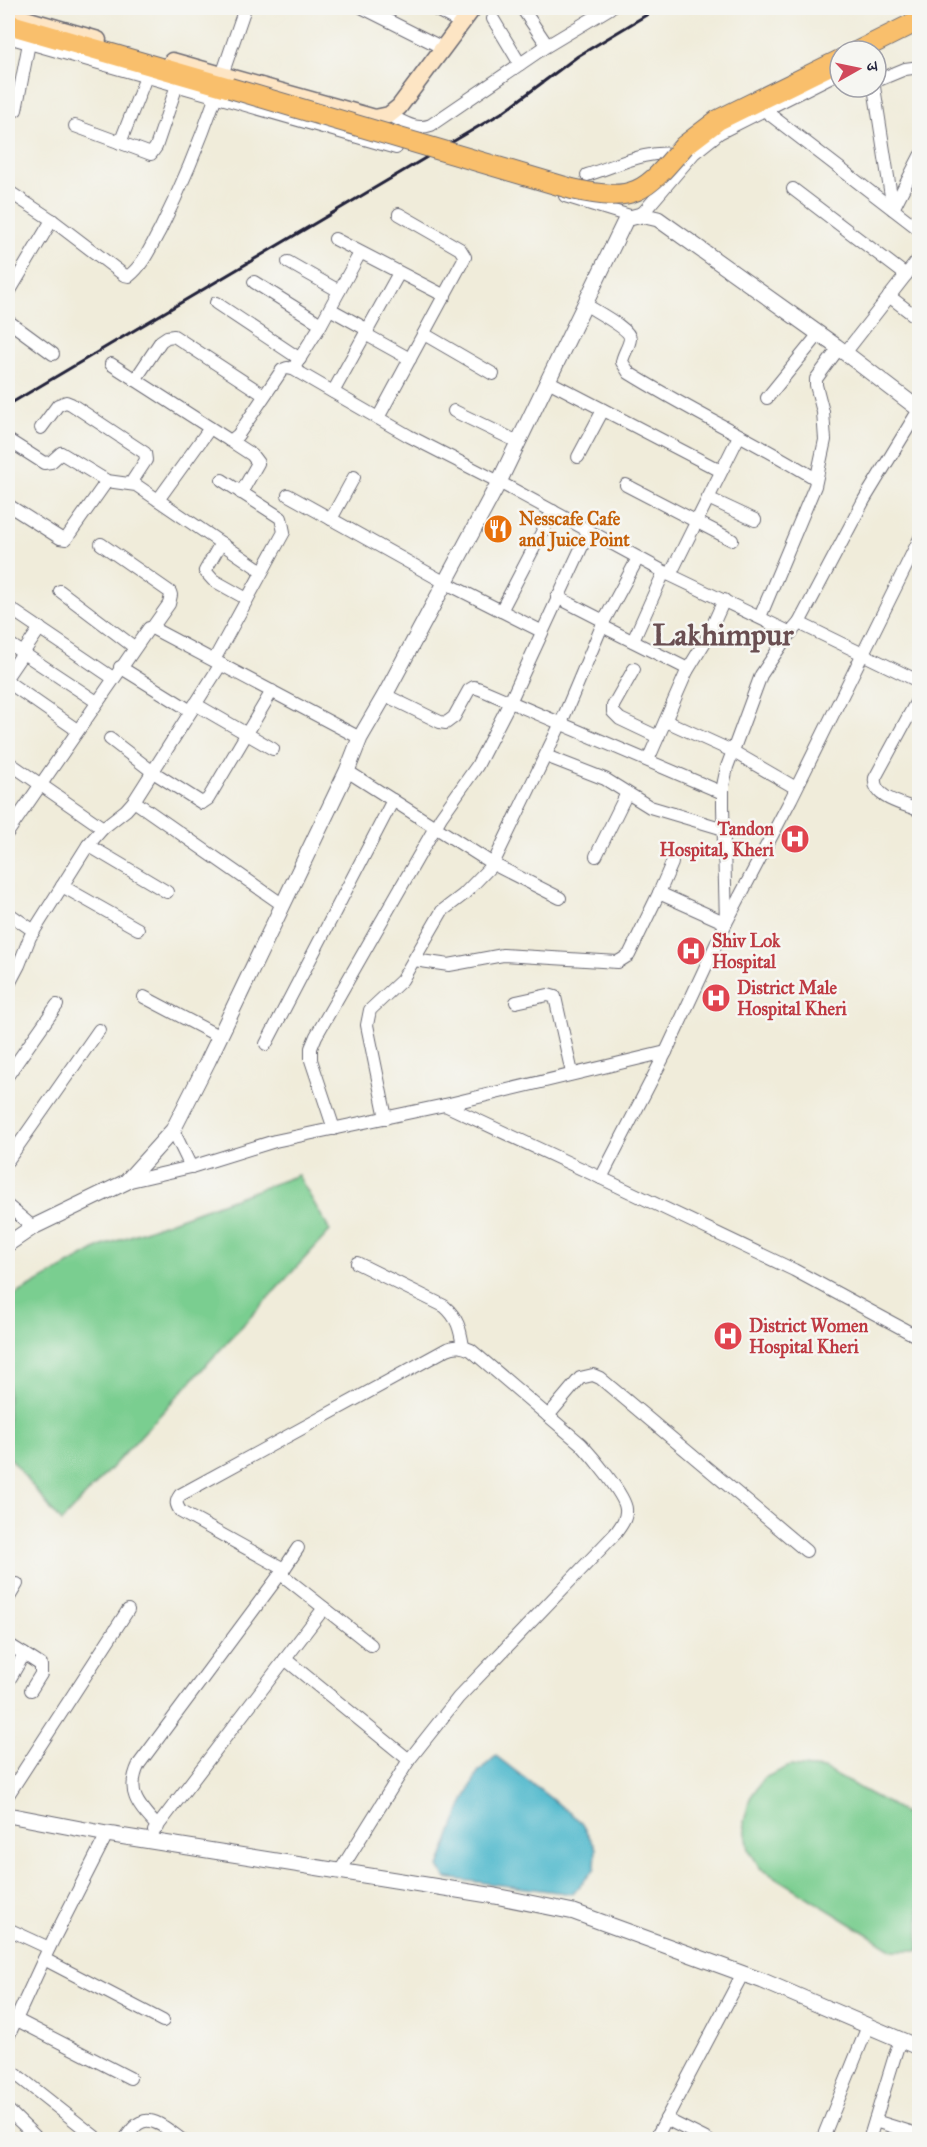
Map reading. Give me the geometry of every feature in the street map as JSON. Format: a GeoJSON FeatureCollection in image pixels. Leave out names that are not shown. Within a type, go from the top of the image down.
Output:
{"type":"FeatureCollection","features":[{"type":"Feature","properties":{"kind":"main road"},"geometry":{"type":"LineString","coordinates":[[8,14],[375,118],[389,115],[399,107],[473,8]]}},
{"type":"Feature","properties":{"kind":"main road"},"geometry":{"type":"LineString","coordinates":[[884,39],[920,20]]}},
{"type":"Feature","properties":{"kind":"main road"},"geometry":{"type":"LineString","coordinates":[[8,24],[572,189],[597,194],[618,195],[642,189],[686,152],[718,120],[828,66]]}},
{"type":"Feature","properties":{"kind":"street"},"geometry":{"type":"LineString","coordinates":[[222,75],[245,8]]}},
{"type":"Feature","properties":{"kind":"street"},"geometry":{"type":"LineString","coordinates":[[363,8],[443,48]]}},
{"type":"Feature","properties":{"kind":"street"},"geometry":{"type":"LineString","coordinates":[[433,8],[461,23]]}},
{"type":"Feature","properties":{"kind":"street"},"geometry":{"type":"LineString","coordinates":[[522,8],[548,45]]}},
{"type":"Feature","properties":{"kind":"street"},"geometry":{"type":"LineString","coordinates":[[389,115],[417,128],[431,125],[520,63],[610,8]]}},
{"type":"Feature","properties":{"kind":"street"},"geometry":{"type":"LineString","coordinates":[[493,18],[520,63]]}},
{"type":"Feature","properties":{"kind":"street"},"geometry":{"type":"LineString","coordinates":[[8,37],[396,148]]}},
{"type":"Feature","properties":{"kind":"street"},"geometry":{"type":"LineString","coordinates":[[16,110],[29,43]]}},
{"type":"Feature","properties":{"kind":"street"},"geometry":{"type":"LineString","coordinates":[[888,76],[905,69],[920,68]]}},
{"type":"Feature","properties":{"kind":"street"},"geometry":{"type":"LineString","coordinates":[[120,143],[146,76]]}},
{"type":"Feature","properties":{"kind":"street"},"geometry":{"type":"LineString","coordinates":[[126,1182],[173,1130],[347,771],[360,738],[499,482],[626,219],[637,216],[686,152],[828,78]]}},
{"type":"Feature","properties":{"kind":"street"},"geometry":{"type":"LineString","coordinates":[[75,126],[151,154],[177,85]]}},
{"type":"Feature","properties":{"kind":"street"},"geometry":{"type":"LineString","coordinates":[[8,191],[52,220],[124,275],[129,276],[148,253],[192,164],[216,96]]}},
{"type":"Feature","properties":{"kind":"street"},"geometry":{"type":"LineString","coordinates":[[876,99],[893,209]]}},
{"type":"Feature","properties":{"kind":"street"},"geometry":{"type":"LineString","coordinates":[[764,110],[920,230]]}},
{"type":"Feature","properties":{"kind":"street"},"geometry":{"type":"LineString","coordinates":[[587,175],[646,155],[686,152]]}},
{"type":"Feature","properties":{"kind":"street"},"geometry":{"type":"LineString","coordinates":[[893,209],[920,156]]}},
{"type":"Feature","properties":{"kind":"street"},"geometry":{"type":"LineString","coordinates":[[793,189],[906,275]]}},
{"type":"Feature","properties":{"kind":"street"},"geometry":{"type":"LineString","coordinates":[[555,193],[637,216],[658,219],[919,409],[864,500],[795,628],[761,675],[732,751],[723,792],[726,923]]}},
{"type":"Feature","properties":{"kind":"street"},"geometry":{"type":"LineString","coordinates":[[378,418],[464,261],[464,252],[399,214]]}},
{"type":"Feature","properties":{"kind":"street"},"geometry":{"type":"LineString","coordinates":[[8,291],[52,220]]}},
{"type":"Feature","properties":{"kind":"street"},"geometry":{"type":"LineString","coordinates":[[335,239],[445,296]]}},
{"type":"Feature","properties":{"kind":"street"},"geometry":{"type":"LineString","coordinates":[[229,440],[238,435],[282,370],[297,364],[360,253]]}},
{"type":"Feature","properties":{"kind":"street"},"geometry":{"type":"LineString","coordinates":[[760,617],[808,504],[816,479],[825,434],[816,379],[920,257]]}},
{"type":"Feature","properties":{"kind":"street"},"geometry":{"type":"LineString","coordinates":[[288,262],[339,291]]}},
{"type":"Feature","properties":{"kind":"street"},"geometry":{"type":"LineString","coordinates":[[333,392],[399,273]]}},
{"type":"Feature","properties":{"kind":"street"},"geometry":{"type":"LineString","coordinates":[[254,282],[321,324]]}},
{"type":"Feature","properties":{"kind":"street"},"geometry":{"type":"LineString","coordinates":[[889,296],[920,320]]}},
{"type":"Feature","properties":{"kind":"street"},"geometry":{"type":"LineString","coordinates":[[216,303],[333,392],[409,436],[499,482],[667,574],[760,617],[795,628],[862,655],[920,682]]}},
{"type":"Feature","properties":{"kind":"street"},"geometry":{"type":"LineString","coordinates":[[585,304],[620,326],[629,335],[630,339],[622,362],[629,373],[769,450],[816,479]]}},
{"type":"Feature","properties":{"kind":"street"},"geometry":{"type":"LineString","coordinates":[[330,309],[410,359]]}},
{"type":"Feature","properties":{"kind":"street"},"geometry":{"type":"LineString","coordinates":[[8,321],[53,354]]}},
{"type":"Feature","properties":{"kind":"street"},"geometry":{"type":"LineString","coordinates":[[424,334],[493,374]]}},
{"type":"Feature","properties":{"kind":"street"},"geometry":{"type":"LineString","coordinates":[[766,398],[819,334]]}},
{"type":"Feature","properties":{"kind":"street"},"geometry":{"type":"LineString","coordinates":[[135,380],[162,340],[174,336],[264,395]]}},
{"type":"Feature","properties":{"kind":"street"},"geometry":{"type":"LineString","coordinates":[[111,364],[252,455],[258,463],[241,493]]}},
{"type":"Feature","properties":{"kind":"street"},"geometry":{"type":"LineString","coordinates":[[548,381],[721,471]]}},
{"type":"Feature","properties":{"kind":"street"},"geometry":{"type":"LineString","coordinates":[[41,428],[58,405],[66,402],[71,404],[145,453],[146,460],[131,483]]}},
{"type":"Feature","properties":{"kind":"street"},"geometry":{"type":"LineString","coordinates":[[578,457],[603,410]]}},
{"type":"Feature","properties":{"kind":"street"},"geometry":{"type":"LineString","coordinates":[[454,411],[518,442]]}},
{"type":"Feature","properties":{"kind":"street"},"geometry":{"type":"LineString","coordinates":[[158,500],[210,428]]}},
{"type":"Feature","properties":{"kind":"street"},"geometry":{"type":"LineString","coordinates":[[633,641],[740,436]]}},
{"type":"Feature","properties":{"kind":"street"},"geometry":{"type":"LineString","coordinates":[[8,440],[47,464],[59,453],[63,453],[107,481],[131,483],[262,571]]}},
{"type":"Feature","properties":{"kind":"street"},"geometry":{"type":"LineString","coordinates":[[331,519],[354,477]]}},
{"type":"Feature","properties":{"kind":"street"},"geometry":{"type":"LineString","coordinates":[[8,986],[11,972],[25,945],[88,845],[103,828],[134,801],[194,707],[247,599],[284,532],[280,519],[222,480]]}},
{"type":"Feature","properties":{"kind":"street"},"geometry":{"type":"LineString","coordinates":[[8,505],[60,538],[66,539],[107,481]]}},
{"type":"Feature","properties":{"kind":"street"},"geometry":{"type":"LineString","coordinates":[[626,485],[732,540]]}},
{"type":"Feature","properties":{"kind":"street"},"geometry":{"type":"LineString","coordinates":[[288,495],[444,582],[541,631]]}},
{"type":"Feature","properties":{"kind":"street"},"geometry":{"type":"LineString","coordinates":[[708,498],[755,520]]}},
{"type":"Feature","properties":{"kind":"street"},"geometry":{"type":"LineString","coordinates":[[501,611],[553,511]]}},
{"type":"Feature","properties":{"kind":"street"},"geometry":{"type":"LineString","coordinates":[[334,1129],[311,1060],[311,1048],[316,1036],[435,827],[471,776],[510,702],[589,531]]}},
{"type":"Feature","properties":{"kind":"street"},"geometry":{"type":"LineString","coordinates":[[601,1178],[666,1052],[726,923],[920,538]]}},
{"type":"Feature","properties":{"kind":"street"},"geometry":{"type":"LineString","coordinates":[[221,543],[205,571],[213,580],[247,599]]}},
{"type":"Feature","properties":{"kind":"street"},"geometry":{"type":"LineString","coordinates":[[8,832],[146,630],[152,628],[169,604],[170,592],[101,544]]}},
{"type":"Feature","properties":{"kind":"street"},"geometry":{"type":"LineString","coordinates":[[386,1118],[368,1025],[370,1010],[392,992],[402,980],[442,911],[463,895],[493,864],[546,756],[603,623],[638,558]]}},
{"type":"Feature","properties":{"kind":"street"},"geometry":{"type":"LineString","coordinates":[[60,591],[134,648]]}},
{"type":"Feature","properties":{"kind":"street"},"geometry":{"type":"LineString","coordinates":[[558,597],[633,641],[686,668],[687,671]]}},
{"type":"Feature","properties":{"kind":"street"},"geometry":{"type":"LineString","coordinates":[[648,760],[687,671],[706,640],[724,600]]}},
{"type":"Feature","properties":{"kind":"street"},"geometry":{"type":"LineString","coordinates":[[8,607],[117,673],[194,707],[273,749]]}},
{"type":"Feature","properties":{"kind":"street"},"geometry":{"type":"LineString","coordinates":[[8,675],[40,628]]}},
{"type":"Feature","properties":{"kind":"street"},"geometry":{"type":"LineString","coordinates":[[152,628],[360,738]]}},
{"type":"Feature","properties":{"kind":"street"},"geometry":{"type":"LineString","coordinates":[[8,643],[97,702]]}},
{"type":"Feature","properties":{"kind":"street"},"geometry":{"type":"LineString","coordinates":[[634,669],[613,706],[613,711],[620,719],[658,737]]}},
{"type":"Feature","properties":{"kind":"street"},"geometry":{"type":"LineString","coordinates":[[8,682],[77,730]]}},
{"type":"Feature","properties":{"kind":"street"},"geometry":{"type":"LineString","coordinates":[[385,695],[446,723],[454,717],[469,690],[474,687],[723,792]]}},
{"type":"Feature","properties":{"kind":"street"},"geometry":{"type":"LineString","coordinates":[[110,739],[153,772],[198,802],[206,801],[272,691]]}},
{"type":"Feature","properties":{"kind":"street"},"geometry":{"type":"LineString","coordinates":[[918,810],[879,793],[874,784],[875,778],[920,695]]}},
{"type":"Feature","properties":{"kind":"street"},"geometry":{"type":"LineString","coordinates":[[666,721],[732,751],[796,788]]}},
{"type":"Feature","properties":{"kind":"street"},"geometry":{"type":"LineString","coordinates":[[546,756],[605,779],[664,812],[724,830]]}},
{"type":"Feature","properties":{"kind":"street"},"geometry":{"type":"LineString","coordinates":[[8,762],[103,828]]}},
{"type":"Feature","properties":{"kind":"street"},"geometry":{"type":"LineString","coordinates":[[347,771],[493,864],[560,898]]}},
{"type":"Feature","properties":{"kind":"street"},"geometry":{"type":"LineString","coordinates":[[596,856],[627,793]]}},
{"type":"Feature","properties":{"kind":"street"},"geometry":{"type":"LineString","coordinates":[[266,1044],[393,800]]}},
{"type":"Feature","properties":{"kind":"street"},"geometry":{"type":"LineString","coordinates":[[134,801],[283,905]]}},
{"type":"Feature","properties":{"kind":"street"},"geometry":{"type":"LineString","coordinates":[[88,845],[168,892]]}},
{"type":"Feature","properties":{"kind":"street"},"geometry":{"type":"LineString","coordinates":[[414,960],[449,965],[503,955],[618,962],[628,955],[672,863]]}},
{"type":"Feature","properties":{"kind":"street"},"geometry":{"type":"LineString","coordinates":[[62,886],[138,929]]}},
{"type":"Feature","properties":{"kind":"street"},"geometry":{"type":"LineString","coordinates":[[659,893],[726,923]]}},
{"type":"Feature","properties":{"kind":"street"},"geometry":{"type":"LineString","coordinates":[[8,913],[34,931]]}},
{"type":"Feature","properties":{"kind":"street"},"geometry":{"type":"LineString","coordinates":[[516,1002],[548,995],[555,997],[572,1074]]}},
{"type":"Feature","properties":{"kind":"street"},"geometry":{"type":"LineString","coordinates":[[144,997],[220,1037]]}},
{"type":"Feature","properties":{"kind":"street"},"geometry":{"type":"LineString","coordinates":[[8,1075],[57,1005]]}},
{"type":"Feature","properties":{"kind":"street"},"geometry":{"type":"LineString","coordinates":[[8,1160],[99,1029]]}},
{"type":"Feature","properties":{"kind":"street"},"geometry":{"type":"LineString","coordinates":[[8,1244],[33,1227],[126,1182],[191,1167],[275,1141],[445,1105],[666,1052]]}},
{"type":"Feature","properties":{"kind":"street"},"geometry":{"type":"LineString","coordinates":[[445,1105],[794,1270],[920,1338]]}},
{"type":"Feature","properties":{"kind":"street"},"geometry":{"type":"LineString","coordinates":[[173,1130],[191,1167]]}},
{"type":"Feature","properties":{"kind":"street"},"geometry":{"type":"LineString","coordinates":[[8,1206],[33,1227]]}},
{"type":"Feature","properties":{"kind":"street"},"geometry":{"type":"LineString","coordinates":[[357,1263],[444,1306],[454,1314],[463,1346]]}},
{"type":"Feature","properties":{"kind":"street"},"geometry":{"type":"LineString","coordinates":[[340,1871],[408,1760],[458,1698],[615,1534],[624,1522],[627,1510],[624,1501],[593,1456],[471,1350],[463,1346],[447,1349],[180,1495],[177,1500],[177,1506],[181,1512],[283,1572],[371,1645]]}},
{"type":"Feature","properties":{"kind":"street"},"geometry":{"type":"LineString","coordinates":[[548,1416],[580,1378],[593,1375],[600,1378],[806,1551]]}},
{"type":"Feature","properties":{"kind":"street"},"geometry":{"type":"LineString","coordinates":[[158,1827],[141,1808],[135,1797],[132,1786],[133,1776],[139,1764],[283,1572],[298,1548]]}},
{"type":"Feature","properties":{"kind":"street"},"geometry":{"type":"LineString","coordinates":[[8,1599],[17,1584]]}},
{"type":"Feature","properties":{"kind":"street"},"geometry":{"type":"LineString","coordinates":[[147,1841],[324,1608]]}},
{"type":"Feature","properties":{"kind":"street"},"geometry":{"type":"LineString","coordinates":[[8,1795],[128,1610]]}},
{"type":"Feature","properties":{"kind":"street"},"geometry":{"type":"LineString","coordinates":[[8,1644],[41,1665],[41,1674],[31,1690]]}},
{"type":"Feature","properties":{"kind":"street"},"geometry":{"type":"LineString","coordinates":[[8,1682],[24,1654]]}},
{"type":"Feature","properties":{"kind":"street"},"geometry":{"type":"LineString","coordinates":[[285,1659],[408,1760]]}},
{"type":"Feature","properties":{"kind":"street"},"geometry":{"type":"LineString","coordinates":[[8,1815],[147,1841],[495,1896],[574,1912],[743,1973],[920,2048]]}},
{"type":"Feature","properties":{"kind":"street"},"geometry":{"type":"LineString","coordinates":[[108,1834],[10,2028],[130,2078]]}},
{"type":"Feature","properties":{"kind":"street"},"geometry":{"type":"LineString","coordinates":[[8,1929],[163,2021]]}},
{"type":"Feature","properties":{"kind":"street"},"geometry":{"type":"LineString","coordinates":[[655,2139],[743,1973]]}},
{"type":"Feature","properties":{"kind":"street"},"geometry":{"type":"LineString","coordinates":[[822,2139],[868,2026]]}},
{"type":"Feature","properties":{"kind":"street"},"geometry":{"type":"LineString","coordinates":[[869,2139],[900,2039]]}},
{"type":"Feature","properties":{"kind":"street"},"geometry":{"type":"LineString","coordinates":[[8,2068],[99,2139]]}},
{"type":"Feature","properties":{"kind":"street"},"geometry":{"type":"LineString","coordinates":[[8,2110],[39,2139]]}},
{"type":"Feature","properties":{"kind":"street"},"geometry":{"type":"LineString","coordinates":[[666,2119],[708,2139]]}},
{"type":"Feature","properties":{"kind":"street"},"geometry":{"type":"LineString","coordinates":[[124,2139],[139,2122],[148,2120],[182,2139]]}},
{"type":"Feature","properties":{"kind":"street"},"geometry":{"type":"LineString","coordinates":[[875,2121],[920,2135]]}},
{"type":"Feature","properties":{"kind":"green space"},"geometry":{"type":"Polygon","coordinates":[[[298,1175],[330,1231],[61,1522],[8,1455],[8,1299],[100,1247],[298,1175]]]}},
{"type":"Feature","properties":{"kind":"green space"},"geometry":{"type":"Polygon","coordinates":[[[790,1766],[824,1769],[891,1805],[919,1823],[919,1950],[893,1950],[760,1868],[749,1850],[744,1822],[750,1798],[764,1778],[790,1766]]]}},
{"type":"Feature","properties":{"kind":"water"},"geometry":{"type":"Polygon","coordinates":[[[496,1756],[580,1821],[596,1848],[595,1868],[573,1894],[446,1878],[439,1867],[462,1805],[478,1772],[496,1756]]]}},
{"type":"Feature","properties":{"kind":"railway"},"geometry":{"type":"LineString","coordinates":[[8,405],[503,112],[578,56],[658,8]]}},
{"type":"Feature","properties":{"kind":"place","name":"Nesscafe Cafe and Juice Point"},"geometry":{"type":"Point","coordinates":[498,529]}},
{"type":"Feature","properties":{"kind":"place","name":"Tandon Hospital, Kheri"},"geometry":{"type":"Point","coordinates":[795,839]}},
{"type":"Feature","properties":{"kind":"place","name":"Shiv Lok Hospital"},"geometry":{"type":"Point","coordinates":[691,951]}},
{"type":"Feature","properties":{"kind":"place","name":"District Male Hospital Kheri"},"geometry":{"type":"Point","coordinates":[716,998]}},
{"type":"Feature","properties":{"kind":"place","name":"District Women Hospital Kheri"},"geometry":{"type":"Point","coordinates":[728,1336]}},
{"type":"Feature","properties":{"kind":"district","name":"Lakhimpur"},"geometry":{"type":"Point","coordinates":[723,635]}}]}
